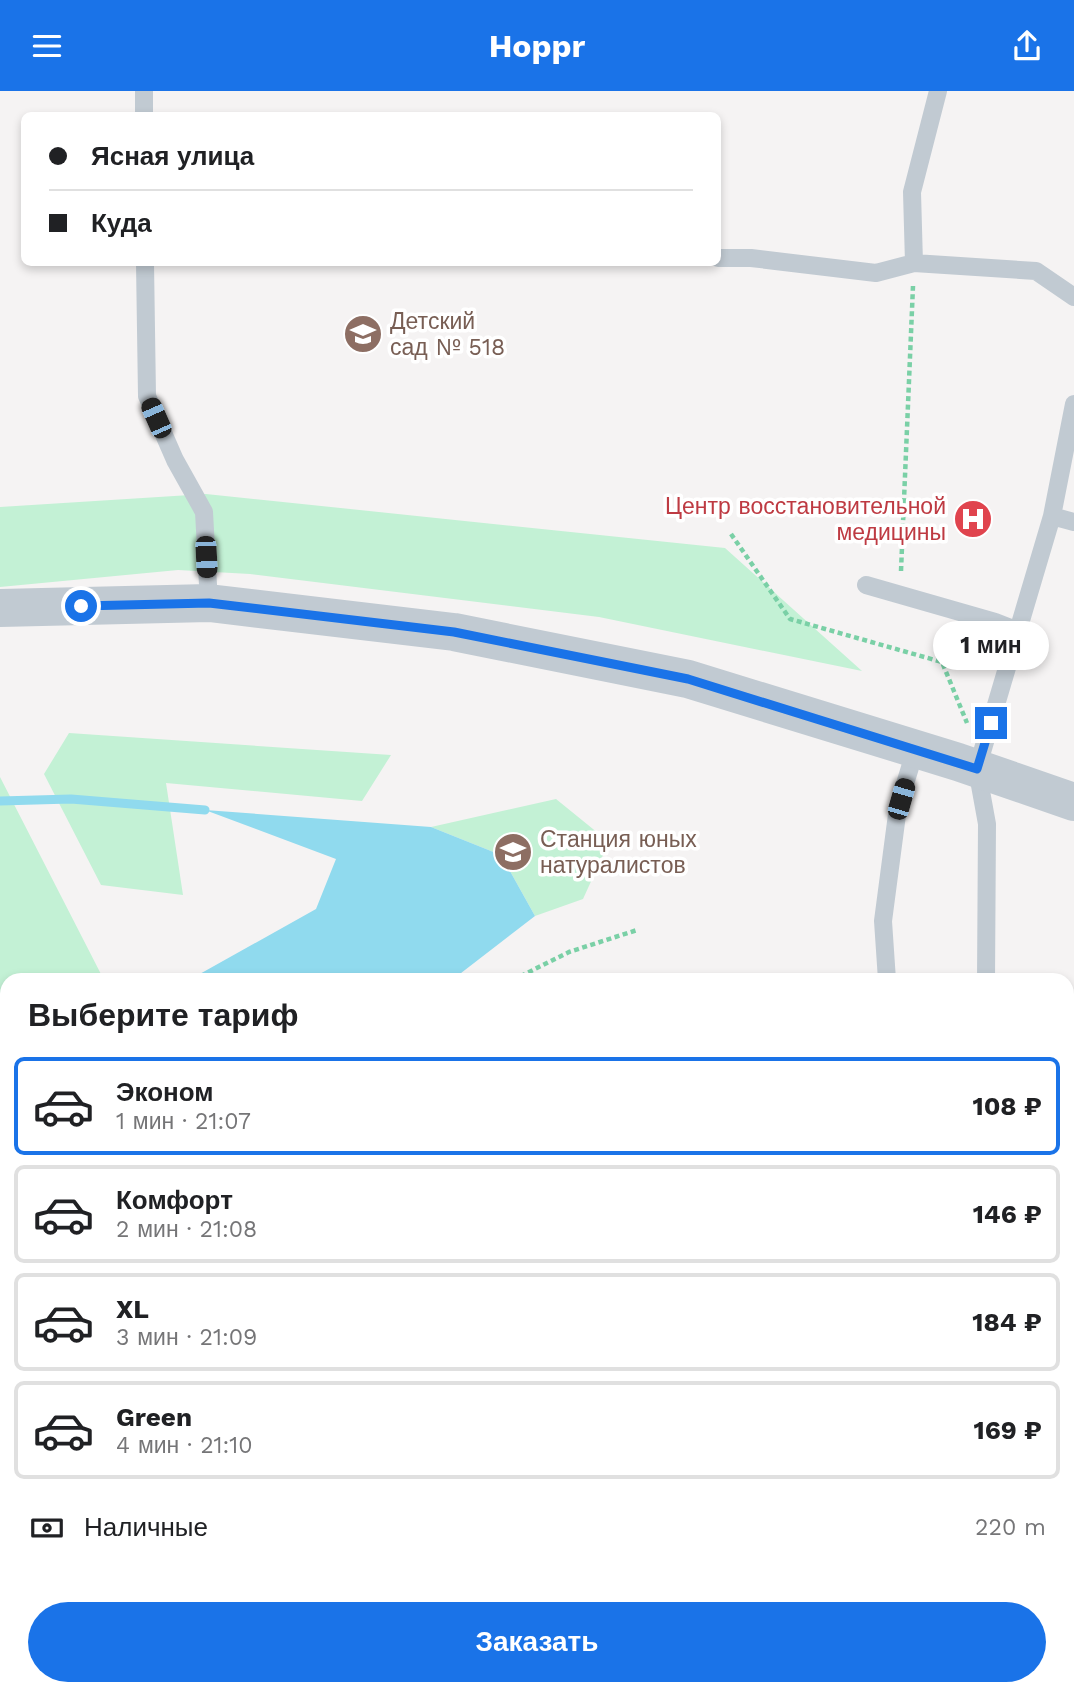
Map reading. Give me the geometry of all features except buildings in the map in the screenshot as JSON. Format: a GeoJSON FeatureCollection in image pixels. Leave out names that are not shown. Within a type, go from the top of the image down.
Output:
{"type":"FeatureCollection","features":[{"type":"Feature","properties":{"kind":"street"},"geometry":{"type":"LineString","coordinates":[[0,608],[209,603],[454,632],[688,679],[1074,802]]}},
{"type":"Feature","properties":{"kind":"lane"},"geometry":{"type":"LineString","coordinates":[[144,91],[144,112]]}},
{"type":"Feature","properties":{"kind":"lane"},"geometry":{"type":"LineString","coordinates":[[914,263],[912,193],[938,91]]}},
{"type":"Feature","properties":{"kind":"lane"},"geometry":{"type":"LineString","coordinates":[[721,258],[751,257],[876,273],[914,263],[1036,271],[1074,297]]}},
{"type":"Feature","properties":{"kind":"lane"},"geometry":{"type":"LineString","coordinates":[[145,266],[147,396],[175,460],[204,512],[209,603]]}},
{"type":"Feature","properties":{"kind":"lane"},"geometry":{"type":"LineString","coordinates":[[986,973],[987,824],[977,769],[1052,516],[1074,404]]}},
{"type":"Feature","properties":{"kind":"lane"},"geometry":{"type":"LineString","coordinates":[[1052,516],[1074,522]]}},
{"type":"Feature","properties":{"kind":"lane"},"geometry":{"type":"LineString","coordinates":[[866,585],[1018,631]]}},
{"type":"Feature","properties":{"kind":"lane"},"geometry":{"type":"LineString","coordinates":[[887,973],[883,921],[898,807],[915,751]]}},
{"type":"Feature","properties":{"kind":"path"},"geometry":{"type":"LineString","coordinates":[[900,579],[914,263]]}},
{"type":"Feature","properties":{"kind":"path"},"geometry":{"type":"LineString","coordinates":[[731,534],[790,619],[942,662],[967,724]]}},
{"type":"Feature","properties":{"kind":"path"},"geometry":{"type":"LineString","coordinates":[[527,973],[569,952],[637,930]]}},
{"type":"Feature","properties":{"kind":"green space"},"geometry":{"type":"Polygon","coordinates":[[[206,494],[725,548],[862,671],[599,617],[250,574],[178,570],[0,587],[0,507],[206,494]]]}},
{"type":"Feature","properties":{"kind":"green space"},"geometry":{"type":"Polygon","coordinates":[[[69,733],[391,755],[362,801],[166,783],[183,895],[101,885],[44,774],[69,733]]]}},
{"type":"Feature","properties":{"kind":"green space"},"geometry":{"type":"Polygon","coordinates":[[[0,777],[100,973],[0,973],[0,777]]]}},
{"type":"Feature","properties":{"kind":"green space"},"geometry":{"type":"Polygon","coordinates":[[[556,799],[609,842],[583,899],[535,916],[501,855],[431,827],[556,799]]]}},
{"type":"Feature","properties":{"kind":"water"},"geometry":{"type":"Polygon","coordinates":[[[205,810],[431,827],[501,855],[535,916],[461,973],[202,973],[316,909],[336,859],[205,810]]]}},
{"type":"Feature","properties":{"kind":"waterway"},"geometry":{"type":"LineString","coordinates":[[0,801],[71,799],[205,810]]}},
{"type":"Feature","properties":{"kind":"place","name":"Детский сад № 518"},"geometry":{"type":"Point","coordinates":[363,334]}},
{"type":"Feature","properties":{"kind":"place","name":"Центр восстановительной медицины"},"geometry":{"type":"Point","coordinates":[973,519]}},
{"type":"Feature","properties":{"kind":"place","name":"Станция юных натуралистов"},"geometry":{"type":"Point","coordinates":[513,852]}},
{"type":"Feature","properties":{"kind":"route"},"geometry":{"type":"LineString","coordinates":[[81,606],[209,603],[454,632],[688,679],[977,769],[991,723]]}}]}
